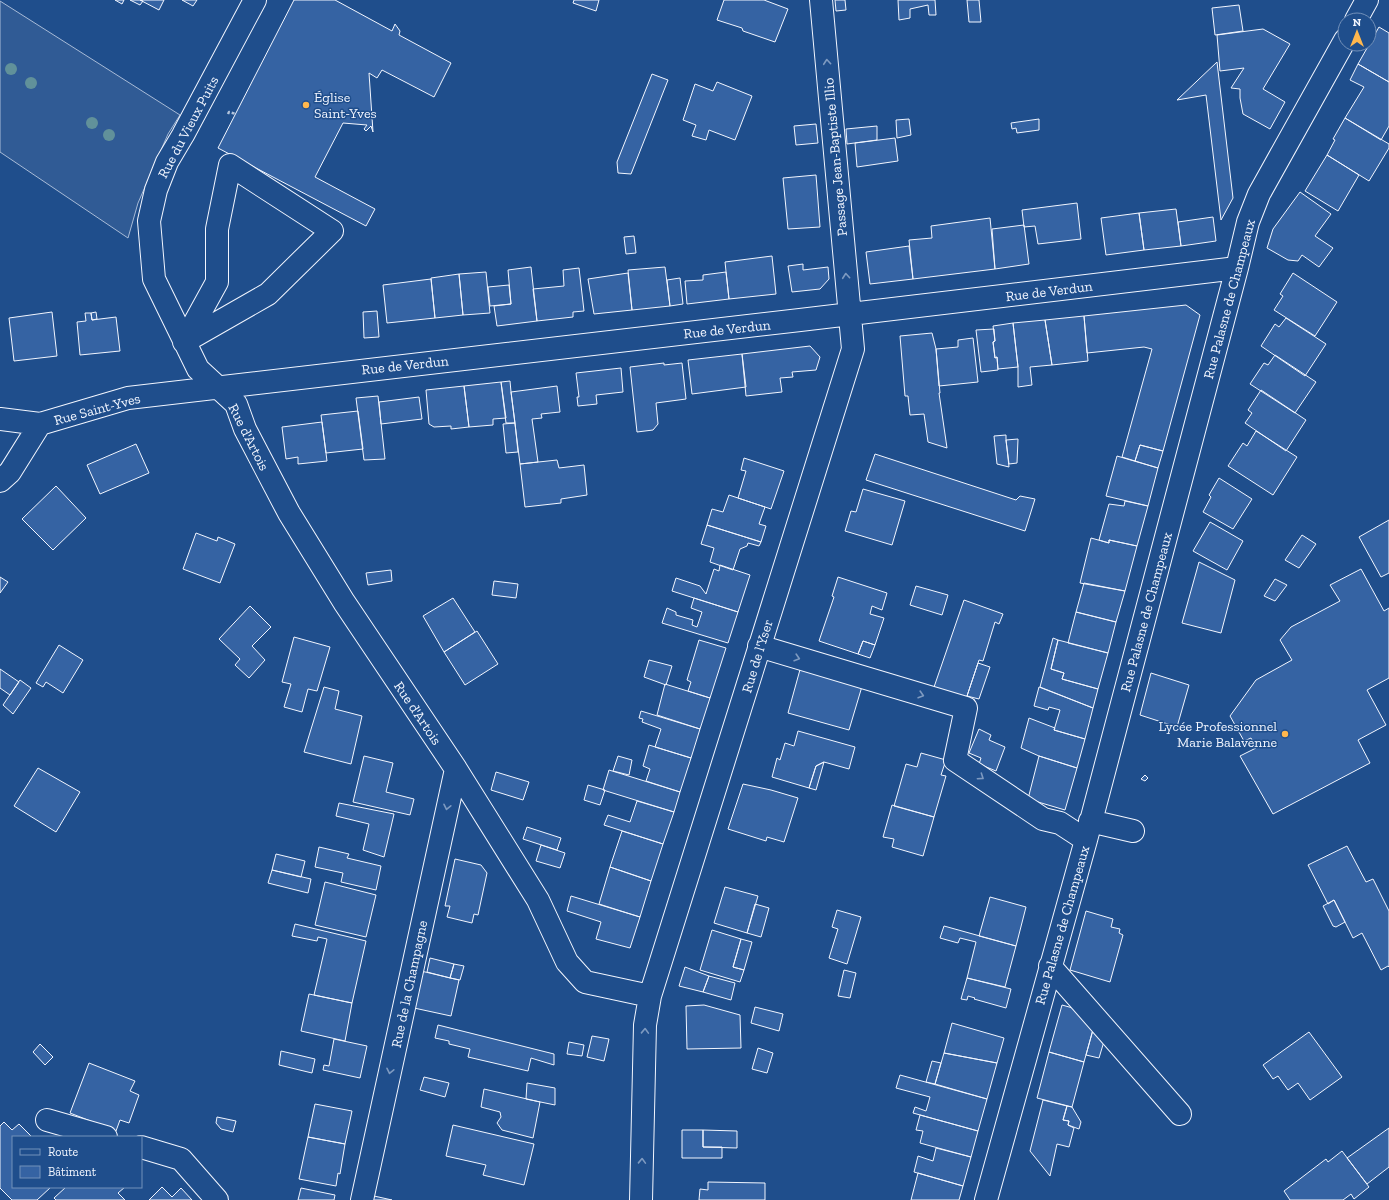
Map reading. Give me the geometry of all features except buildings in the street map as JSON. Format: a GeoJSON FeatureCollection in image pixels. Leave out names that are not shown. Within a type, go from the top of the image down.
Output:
{"type":"FeatureCollection","features":[{"type":"Feature","properties":{"kind":"street","name":"Rue du Vieux Puits"},"geometry":{"type":"LineString","coordinates":[[217,387],[198,369],[154,279],[143,212],[158,183],[176,134],[255,0]]}},
{"type":"Feature","properties":{"kind":"street","name":"Passage Jean-Baptiste Illio"},"geometry":{"type":"LineString","coordinates":[[821,0],[850,314]]}},
{"type":"Feature","properties":{"kind":"street"},"geometry":{"type":"LineString","coordinates":[[1360,12],[1367,0]]}},
{"type":"Feature","properties":{"kind":"street","name":"Rue Palasne de Champeaux"},"geometry":{"type":"LineString","coordinates":[[986,1200],[1088,830],[1248,222],[1259,194],[1338,52]]}},
{"type":"Feature","properties":{"kind":"street"},"geometry":{"type":"LineString","coordinates":[[230,166],[332,231],[268,294],[184,342],[217,282],[217,229],[230,166]]}},
{"type":"Feature","properties":{"kind":"street","name":"Rue de Verdun"},"geometry":{"type":"LineString","coordinates":[[217,387],[1237,268]]}},
{"type":"Feature","properties":{"kind":"street","name":"Rue de l'Yser"},"geometry":{"type":"LineString","coordinates":[[650,996],[854,350],[850,314]]}},
{"type":"Feature","properties":{"kind":"street","name":"Rue Saint-Yves"},"geometry":{"type":"LineString","coordinates":[[0,418],[40,424],[128,398],[217,387]]}},
{"type":"Feature","properties":{"kind":"street","name":"Rue d'Artois"},"geometry":{"type":"LineString","coordinates":[[217,387],[236,404],[245,429],[289,513],[344,602],[456,769],[538,900],[567,962],[585,982],[650,996]]}},
{"type":"Feature","properties":{"kind":"street"},"geometry":{"type":"LineString","coordinates":[[0,481],[10,472],[40,424]]}},
{"type":"Feature","properties":{"kind":"street"},"geometry":{"type":"LineString","coordinates":[[760,646],[966,708],[955,760],[1043,819],[1088,830],[1133,831]]}},
{"type":"Feature","properties":{"kind":"street","name":"Rue de la Champagne"},"geometry":{"type":"LineString","coordinates":[[362,1200],[456,769]]}},
{"type":"Feature","properties":{"kind":"street"},"geometry":{"type":"LineString","coordinates":[[1050,966],[1180,1114]]}},
{"type":"Feature","properties":{"kind":"street"},"geometry":{"type":"LineString","coordinates":[[641,1200],[645,1025],[650,996]]}},
{"type":"Feature","properties":{"kind":"street"},"geometry":{"type":"LineString","coordinates":[[47,1120],[103,1136]]}},
{"type":"Feature","properties":{"kind":"street"},"geometry":{"type":"LineString","coordinates":[[142,1147],[181,1159],[217,1200]]}},
{"type":"Feature","properties":{"kind":"path"},"geometry":{"type":"LineString","coordinates":[[229,112],[236,114]]}},
{"type":"Feature","properties":{"kind":"shaded area"},"geometry":{"type":"Polygon","coordinates":[[[0,1],[180,115],[168,134],[138,203],[128,238],[0,152],[0,1]]]}},
{"type":"Feature","properties":{"kind":"place","name":"Église Saint-Yves"},"geometry":{"type":"Point","coordinates":[306,105]}},
{"type":"Feature","properties":{"kind":"place","name":"Lycée Professionnel Marie Balavenne"},"geometry":{"type":"Point","coordinates":[1285,734]}}]}
